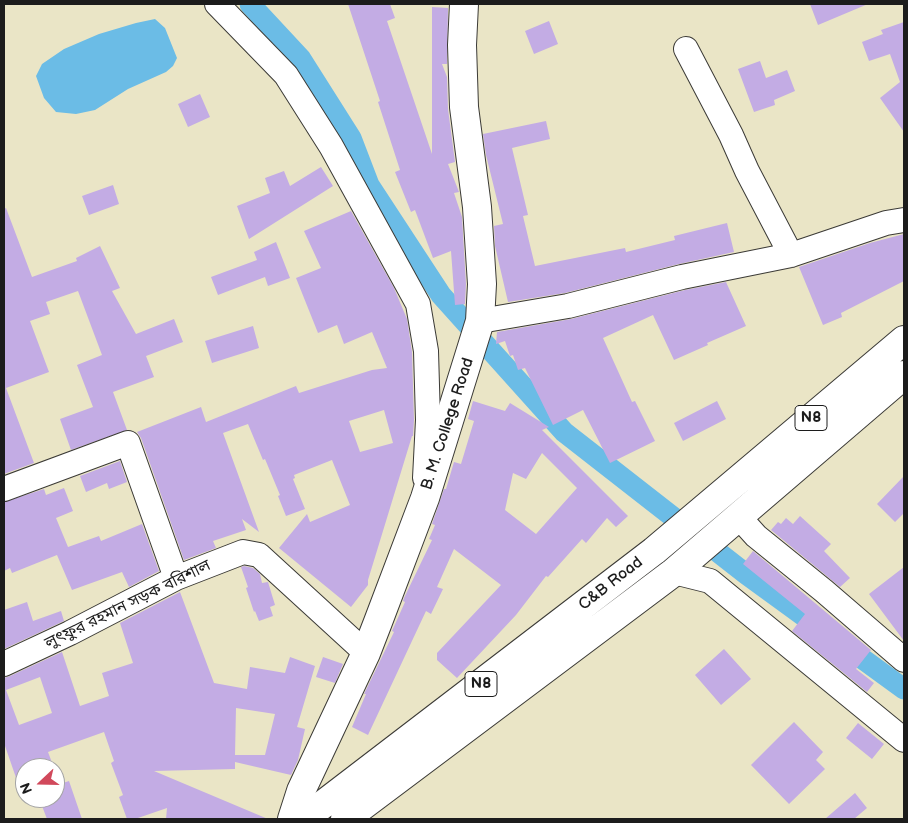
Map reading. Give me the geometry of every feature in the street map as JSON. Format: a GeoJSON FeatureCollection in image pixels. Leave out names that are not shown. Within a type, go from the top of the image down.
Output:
{"type":"FeatureCollection","features":[{"type":"Feature","properties":{"kind":"main road","name":"B. M. College Road"},"geometry":{"type":"LineString","coordinates":[[292,819],[301,791],[366,653],[425,498],[480,321],[482,284],[477,207],[464,106],[462,45],[464,4]]}},
{"type":"Feature","properties":{"kind":"main road","name":"C&B Road"},"geometry":{"type":"LineString","coordinates":[[310,819],[317,809],[654,551],[904,340]]}},
{"type":"Feature","properties":{"kind":"main road","name":"C&B Road"},"geometry":{"type":"LineString","coordinates":[[345,819],[674,572],[904,375]]}},
{"type":"Feature","properties":{"kind":"street"},"geometry":{"type":"LineString","coordinates":[[217,4],[286,75],[331,146],[418,304],[426,351],[428,420],[425,498]]}},
{"type":"Feature","properties":{"kind":"street"},"geometry":{"type":"LineString","coordinates":[[686,49],[791,255]]}},
{"type":"Feature","properties":{"kind":"street"},"geometry":{"type":"LineString","coordinates":[[480,321],[568,306],[682,277],[791,255],[886,223],[904,220]]}},
{"type":"Feature","properties":{"kind":"street"},"geometry":{"type":"LineString","coordinates":[[4,489],[128,443],[176,578]]}},
{"type":"Feature","properties":{"kind":"street"},"geometry":{"type":"LineString","coordinates":[[738,516],[756,536],[824,591],[904,660]]}},
{"type":"Feature","properties":{"kind":"street","name":"লুৎফুর রহমান সড়ক বরিশাল"},"geometry":{"type":"LineString","coordinates":[[4,664],[70,633],[176,578],[243,552],[259,554],[366,653]]}},
{"type":"Feature","properties":{"kind":"street"},"geometry":{"type":"LineString","coordinates":[[674,572],[710,581],[904,740]]}},
{"type":"Feature","properties":{"kind":"water"},"geometry":{"type":"Polygon","coordinates":[[[155,19],[165,28],[177,58],[173,66],[166,72],[128,89],[95,110],[76,114],[56,112],[44,98],[36,76],[42,64],[64,49],[99,34],[155,19]]]}},
{"type":"Feature","properties":{"kind":"building"},"geometry":{"type":"Polygon","coordinates":[[[348,4],[390,4],[395,18],[387,21],[432,154],[432,7],[448,8],[447,64],[442,64],[447,77],[448,109],[455,162],[448,164],[459,192],[454,193],[462,217],[466,284],[465,304],[455,305],[451,251],[433,258],[415,210],[411,212],[395,172],[400,170],[378,102],[380,101],[348,4]]]}},
{"type":"Feature","properties":{"kind":"building"},"geometry":{"type":"Polygon","coordinates":[[[810,4],[868,4],[818,25],[810,4]]]}},
{"type":"Feature","properties":{"kind":"building"},"geometry":{"type":"Polygon","coordinates":[[[549,21],[558,44],[534,54],[525,31],[549,21]]]}},
{"type":"Feature","properties":{"kind":"building"},"geometry":{"type":"Polygon","coordinates":[[[904,22],[904,132],[880,98],[900,82],[890,54],[869,61],[862,42],[883,34],[881,30],[904,22]]]}},
{"type":"Feature","properties":{"kind":"building"},"geometry":{"type":"Polygon","coordinates":[[[760,61],[766,78],[787,70],[795,91],[774,100],[775,105],[754,112],[738,69],[760,61]]]}},
{"type":"Feature","properties":{"kind":"building"},"geometry":{"type":"Polygon","coordinates":[[[200,94],[210,117],[188,127],[178,104],[200,94]]]}},
{"type":"Feature","properties":{"kind":"building"},"geometry":{"type":"Polygon","coordinates":[[[546,121],[550,139],[512,148],[528,215],[523,216],[535,266],[625,248],[626,252],[675,240],[674,236],[727,223],[734,252],[565,293],[508,302],[495,246],[494,226],[503,224],[486,155],[483,134],[546,121]]]}},
{"type":"Feature","properties":{"kind":"building"},"geometry":{"type":"Polygon","coordinates":[[[321,167],[333,186],[249,239],[237,206],[270,193],[265,178],[284,171],[290,186],[321,167]]]}},
{"type":"Feature","properties":{"kind":"building"},"geometry":{"type":"Polygon","coordinates":[[[113,185],[119,204],[89,215],[82,196],[113,185]]]}},
{"type":"Feature","properties":{"kind":"building"},"geometry":{"type":"Polygon","coordinates":[[[6,208],[32,277],[77,261],[76,258],[100,246],[120,288],[112,291],[136,334],[174,319],[183,342],[146,356],[154,377],[113,392],[127,430],[71,450],[60,419],[93,407],[77,365],[102,355],[78,291],[46,302],[50,314],[30,321],[49,372],[6,388],[34,463],[4,474],[4,209],[6,208]]]}},
{"type":"Feature","properties":{"kind":"building"},"geometry":{"type":"Polygon","coordinates":[[[351,211],[394,288],[407,319],[412,352],[413,436],[368,585],[351,607],[279,548],[307,514],[310,522],[350,505],[332,460],[294,475],[295,478],[293,479],[305,509],[286,516],[278,496],[280,495],[248,424],[223,433],[259,532],[242,519],[246,530],[213,541],[216,548],[184,560],[141,438],[137,432],[201,407],[206,422],[296,386],[299,393],[372,370],[387,368],[372,332],[344,344],[337,325],[318,333],[296,278],[321,268],[304,231],[351,211]],[[384,410],[349,421],[360,452],[393,443],[384,410]]]}},
{"type":"Feature","properties":{"kind":"building"},"geometry":{"type":"Polygon","coordinates":[[[904,234],[904,281],[841,313],[842,317],[823,325],[799,267],[870,243],[904,234]]]}},
{"type":"Feature","properties":{"kind":"building"},"geometry":{"type":"Polygon","coordinates":[[[276,242],[290,278],[268,286],[265,277],[218,295],[211,277],[257,260],[254,252],[276,242]]]}},
{"type":"Feature","properties":{"kind":"building"},"geometry":{"type":"Polygon","coordinates":[[[726,282],[746,326],[707,343],[708,345],[674,360],[653,315],[603,338],[632,402],[635,401],[655,441],[610,463],[583,410],[553,425],[525,368],[518,370],[513,355],[510,356],[505,341],[496,344],[497,332],[571,319],[685,290],[726,282]]]}},
{"type":"Feature","properties":{"kind":"building"},"geometry":{"type":"Polygon","coordinates":[[[253,326],[259,348],[212,363],[205,341],[253,326]]]}},
{"type":"Feature","properties":{"kind":"building"},"geometry":{"type":"Polygon","coordinates":[[[473,401],[505,411],[510,403],[549,427],[542,430],[628,516],[616,527],[607,518],[586,543],[582,539],[548,577],[546,576],[516,615],[457,678],[437,660],[437,653],[501,585],[454,549],[437,587],[443,589],[431,614],[426,611],[368,735],[352,727],[366,694],[364,694],[394,632],[392,631],[405,602],[403,601],[404,598],[432,540],[429,539],[435,525],[432,524],[454,462],[461,464],[474,421],[468,419],[473,401]],[[542,453],[526,479],[513,473],[505,510],[536,534],[577,488],[542,453]]]}},
{"type":"Feature","properties":{"kind":"building"},"geometry":{"type":"Polygon","coordinates":[[[717,401],[726,419],[683,441],[674,423],[717,401]]]}},
{"type":"Feature","properties":{"kind":"building"},"geometry":{"type":"Polygon","coordinates":[[[120,461],[127,482],[109,489],[107,483],[86,492],[80,476],[120,461]]]}},
{"type":"Feature","properties":{"kind":"building"},"geometry":{"type":"Polygon","coordinates":[[[904,476],[904,513],[895,522],[877,504],[904,476]]]}},
{"type":"Feature","properties":{"kind":"building"},"geometry":{"type":"Polygon","coordinates":[[[64,488],[73,511],[56,518],[68,547],[99,536],[101,541],[142,524],[159,571],[129,587],[122,572],[72,590],[57,555],[12,573],[10,568],[4,571],[4,502],[44,489],[46,495],[64,488]]]}},
{"type":"Feature","properties":{"kind":"building"},"geometry":{"type":"Polygon","coordinates":[[[800,516],[831,544],[824,551],[850,578],[840,587],[771,530],[778,522],[781,524],[786,518],[793,524],[800,516]]]}},
{"type":"Feature","properties":{"kind":"building"},"geometry":{"type":"Polygon","coordinates":[[[753,551],[871,650],[856,669],[874,683],[867,692],[792,631],[805,614],[743,564],[753,551]]]}},
{"type":"Feature","properties":{"kind":"building"},"geometry":{"type":"Polygon","coordinates":[[[241,567],[253,568],[260,574],[262,583],[268,582],[275,605],[270,607],[273,616],[259,621],[246,588],[248,587],[241,567]]]}},
{"type":"Feature","properties":{"kind":"building"},"geometry":{"type":"Polygon","coordinates":[[[904,567],[904,641],[869,594],[904,567]]]}},
{"type":"Feature","properties":{"kind":"building"},"geometry":{"type":"Polygon","coordinates":[[[180,592],[214,683],[247,689],[250,667],[285,673],[290,657],[315,666],[297,727],[305,729],[298,760],[291,775],[235,762],[235,769],[154,771],[268,819],[166,819],[167,808],[135,819],[127,819],[119,797],[123,795],[111,763],[114,761],[104,732],[48,752],[50,758],[15,758],[15,775],[4,743],[4,678],[62,652],[80,706],[109,696],[102,673],[133,663],[120,623],[180,592]],[[40,677],[6,690],[19,725],[52,713],[40,677]],[[236,708],[235,755],[265,755],[275,714],[236,708]]]}},
{"type":"Feature","properties":{"kind":"building"},"geometry":{"type":"Polygon","coordinates":[[[27,602],[33,621],[61,611],[64,621],[4,649],[4,610],[27,602]]]}},
{"type":"Feature","properties":{"kind":"building"},"geometry":{"type":"Polygon","coordinates":[[[724,649],[751,679],[721,705],[695,675],[724,649]]]}},
{"type":"Feature","properties":{"kind":"building"},"geometry":{"type":"Polygon","coordinates":[[[323,657],[343,664],[335,683],[316,677],[323,657]]]}},
{"type":"Feature","properties":{"kind":"building"},"geometry":{"type":"Polygon","coordinates":[[[794,722],[823,752],[816,760],[825,769],[789,804],[751,765],[794,722]]]}},
{"type":"Feature","properties":{"kind":"building"},"geometry":{"type":"Polygon","coordinates":[[[858,723],[884,744],[872,759],[846,738],[858,723]]]}},
{"type":"Feature","properties":{"kind":"building"},"geometry":{"type":"Polygon","coordinates":[[[69,781],[82,819],[47,819],[43,808],[65,808],[65,782],[69,781]]]}},
{"type":"Feature","properties":{"kind":"building"},"geometry":{"type":"Polygon","coordinates":[[[855,793],[867,808],[854,819],[825,819],[855,793]]]}},
{"type":"Feature","properties":{"kind":"waterway"},"geometry":{"type":"LineString","coordinates":[[250,4],[301,59],[351,138],[369,185],[441,295],[564,432],[746,574],[904,689]]}}]}
